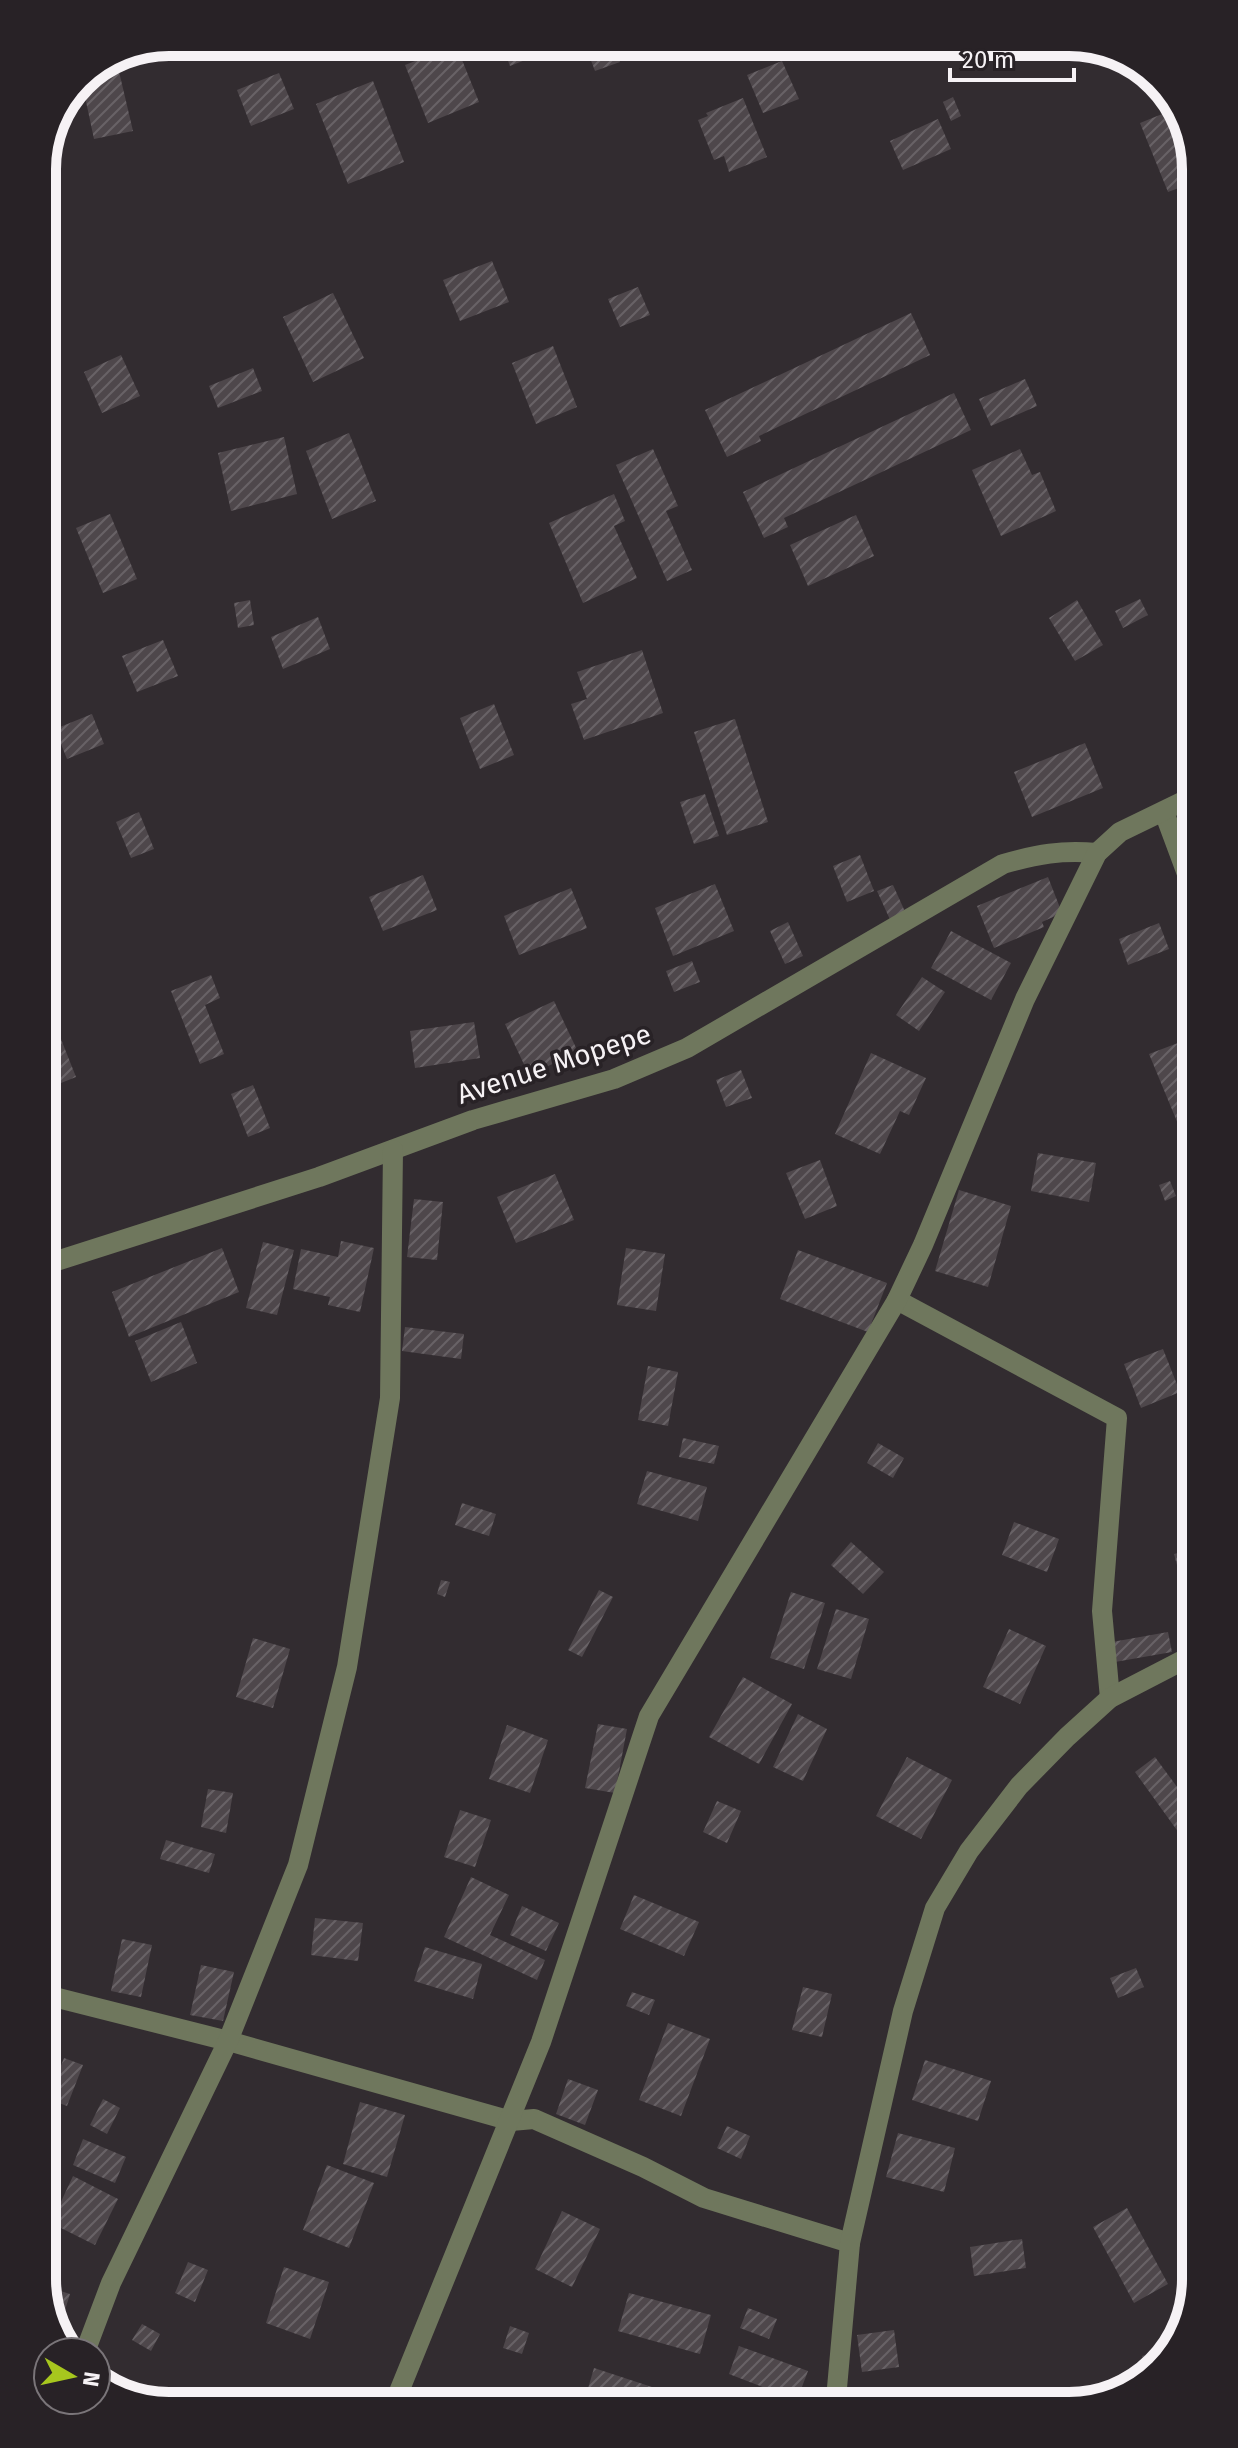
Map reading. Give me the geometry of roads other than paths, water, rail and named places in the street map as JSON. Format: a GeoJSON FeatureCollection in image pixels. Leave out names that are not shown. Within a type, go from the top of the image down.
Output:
{"type":"FeatureCollection","features":[{"type":"Feature","properties":{"kind":"street"},"geometry":{"type":"LineString","coordinates":[[399,2392],[541,2042],[649,1716],[897,1300],[923,1245],[1025,999],[1097,853],[1120,832],[1182,802]]}},
{"type":"Feature","properties":{"kind":"street"},"geometry":{"type":"LineString","coordinates":[[1164,812],[1182,860]]}},
{"type":"Feature","properties":{"kind":"street","name":"Avenue Mopepe"},"geometry":{"type":"LineString","coordinates":[[56,1261],[319,1177],[473,1120],[614,1079],[687,1048],[1003,864],[1065,850],[1097,853]]}},
{"type":"Feature","properties":{"kind":"street"},"geometry":{"type":"LineString","coordinates":[[91,2336],[111,2283],[228,2041],[298,1865],[347,1667],[390,1398],[393,1150]]}},
{"type":"Feature","properties":{"kind":"street"},"geometry":{"type":"LineString","coordinates":[[897,1300],[1117,1418],[1102,1611],[1110,1698]]}},
{"type":"Feature","properties":{"kind":"street"},"geometry":{"type":"LineString","coordinates":[[837,2392],[850,2243],[903,2011],[935,1908],[969,1851],[1019,1786],[1067,1737],[1110,1698],[1182,1661]]}},
{"type":"Feature","properties":{"kind":"street"},"geometry":{"type":"LineString","coordinates":[[56,1998],[228,2041],[511,2121],[534,2119],[643,2167],[704,2198],[850,2243]]}}]}
